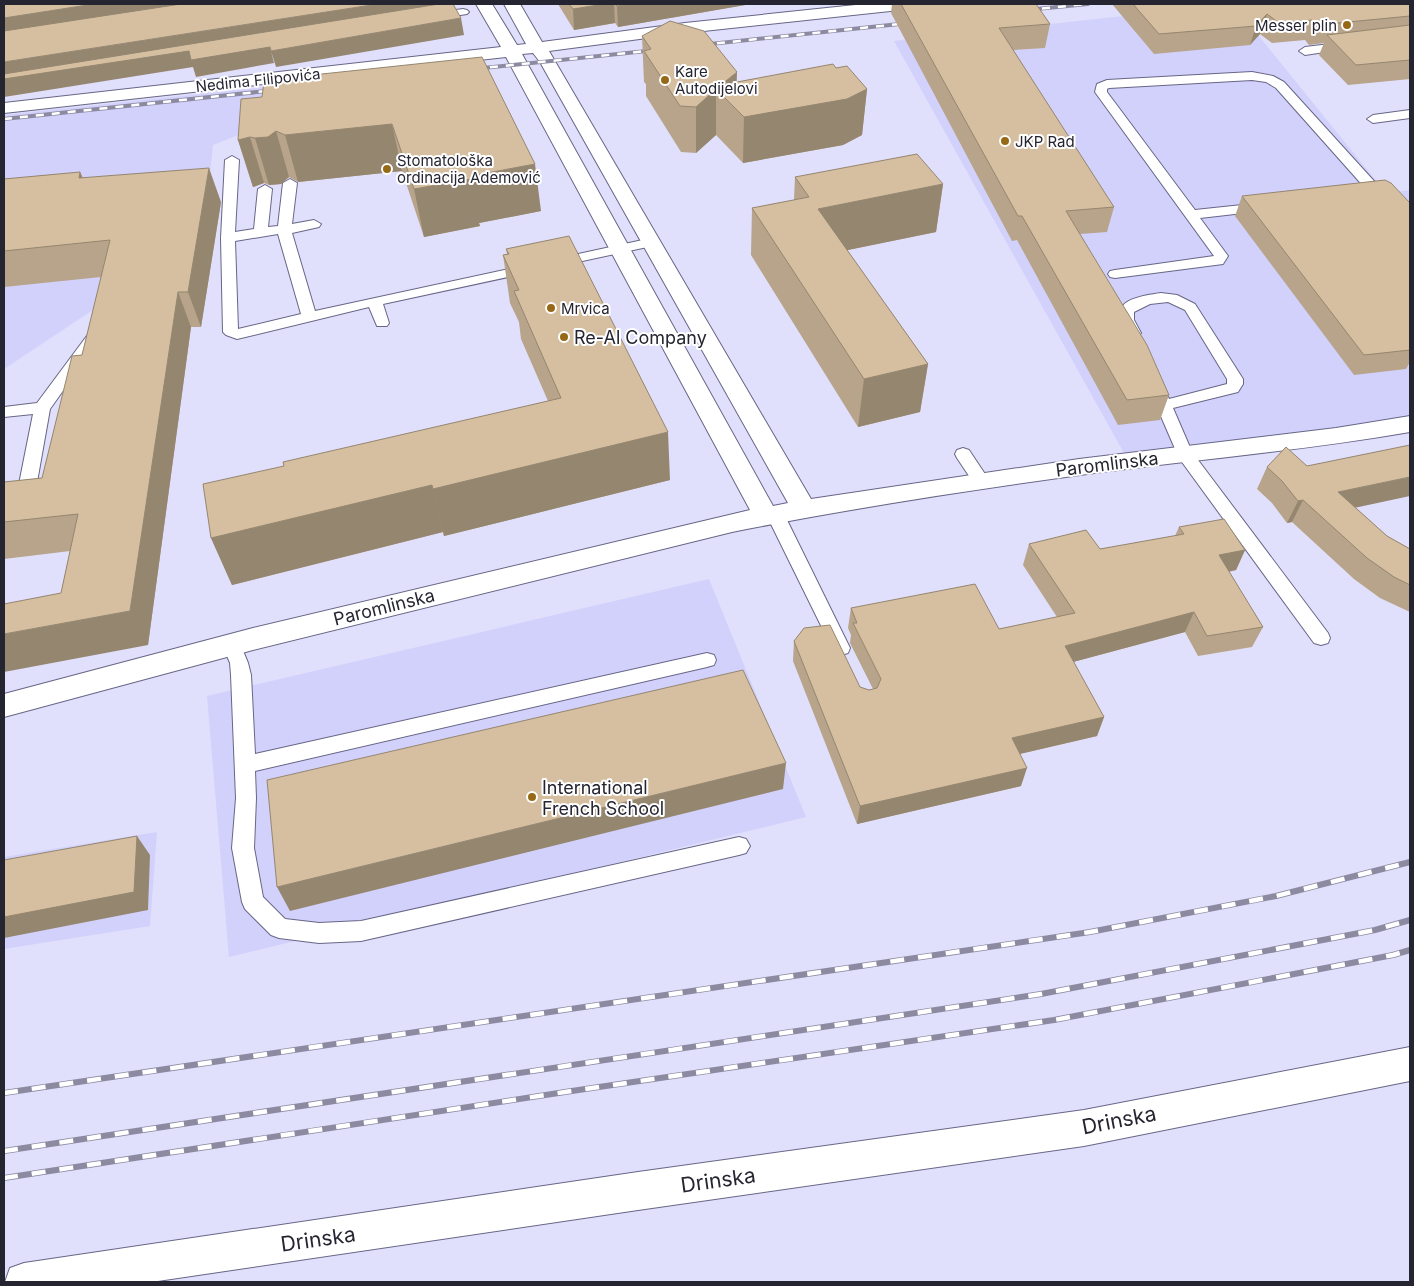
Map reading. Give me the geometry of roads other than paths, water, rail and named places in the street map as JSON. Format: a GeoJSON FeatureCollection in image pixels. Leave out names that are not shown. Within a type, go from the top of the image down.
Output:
{"type":"FeatureCollection","features":[{"type":"Feature","properties":{"kind":"street"},"geometry":{"type":"LineString","coordinates":[[484,4],[771,515]]}},
{"type":"Feature","properties":{"kind":"street"},"geometry":{"type":"LineString","coordinates":[[512,4],[537,47],[548,61],[804,509]]}},
{"type":"Feature","properties":{"kind":"street","name":"Nedima Filipovića"},"geometry":{"type":"LineString","coordinates":[[4,108],[537,47],[690,34],[909,4]]}},
{"type":"Feature","properties":{"kind":"street","name":"Paromlinska"},"geometry":{"type":"LineString","coordinates":[[4,706],[254,639],[678,535],[771,515],[1078,467],[1336,436],[1410,424]]}},
{"type":"Feature","properties":{"kind":"street","name":"Drinska"},"geometry":{"type":"LineString","coordinates":[[24,1282],[628,1192],[1084,1128],[1410,1064]]}},
{"type":"Feature","properties":{"kind":"lane"},"geometry":{"type":"LineString","coordinates":[[424,18],[463,12]]}},
{"type":"Feature","properties":{"kind":"lane"},"geometry":{"type":"LineString","coordinates":[[1305,51],[1362,44]]}},
{"type":"Feature","properties":{"kind":"lane"},"geometry":{"type":"LineString","coordinates":[[1115,274],[1218,261],[1221,256],[1101,92],[1101,87],[1107,84],[1252,76],[1269,79],[1280,85],[1378,194],[1410,212]]}},
{"type":"Feature","properties":{"kind":"lane"},"geometry":{"type":"LineString","coordinates":[[1373,119],[1410,114]]}},
{"type":"Feature","properties":{"kind":"lane"},"geometry":{"type":"LineString","coordinates":[[232,160],[228,238],[231,332],[237,334],[375,301],[652,242]]}},
{"type":"Feature","properties":{"kind":"lane"},"geometry":{"type":"LineString","coordinates":[[290,183],[284,230],[309,316]]}},
{"type":"Feature","properties":{"kind":"lane"},"geometry":{"type":"LineString","coordinates":[[263,231],[261,229],[265,189]]}},
{"type":"Feature","properties":{"kind":"lane"},"geometry":{"type":"LineString","coordinates":[[1358,197],[1378,194]]}},
{"type":"Feature","properties":{"kind":"lane"},"geometry":{"type":"LineString","coordinates":[[1190,215],[1279,206]]}},
{"type":"Feature","properties":{"kind":"lane"},"geometry":{"type":"LineString","coordinates":[[228,238],[314,224]]}},
{"type":"Feature","properties":{"kind":"lane"},"geometry":{"type":"LineString","coordinates":[[1137,342],[1125,316],[1126,311],[1131,305],[1163,298],[1180,301],[1190,307],[1236,379],[1232,388],[1165,405]]}},
{"type":"Feature","properties":{"kind":"lane"},"geometry":{"type":"LineString","coordinates":[[375,301],[382,323]]}},
{"type":"Feature","properties":{"kind":"lane"},"geometry":{"type":"LineString","coordinates":[[25,499],[42,408],[94,336]]}},
{"type":"Feature","properties":{"kind":"lane"},"geometry":{"type":"LineString","coordinates":[[1149,369],[1185,454],[1321,638]]}},
{"type":"Feature","properties":{"kind":"lane"},"geometry":{"type":"LineString","coordinates":[[4,412],[42,408]]}},
{"type":"Feature","properties":{"kind":"lane"},"geometry":{"type":"LineString","coordinates":[[963,454],[981,482]]}},
{"type":"Feature","properties":{"kind":"lane"},"geometry":{"type":"LineString","coordinates":[[771,515],[848,664]]}},
{"type":"Feature","properties":{"kind":"lane"},"geometry":{"type":"LineString","coordinates":[[232,646],[239,663],[241,675],[246,798],[243,848],[253,902],[279,928],[319,932],[361,931],[739,846]]}},
{"type":"Feature","properties":{"kind":"lane"},"geometry":{"type":"LineString","coordinates":[[245,765],[707,660]]}},
{"type":"Feature","properties":{"kind":"railway"},"geometry":{"type":"LineString","coordinates":[[1026,10],[1088,4]]}},
{"type":"Feature","properties":{"kind":"railway"},"geometry":{"type":"LineString","coordinates":[[701,45],[909,23]]}},
{"type":"Feature","properties":{"kind":"railway"},"geometry":{"type":"LineString","coordinates":[[474,69],[656,50]]}},
{"type":"Feature","properties":{"kind":"railway"},"geometry":{"type":"LineString","coordinates":[[4,119],[276,90]]}},
{"type":"Feature","properties":{"kind":"railway"},"geometry":{"type":"LineString","coordinates":[[4,1093],[1090,932],[1276,896],[1410,862]]}},
{"type":"Feature","properties":{"kind":"railway"},"geometry":{"type":"LineString","coordinates":[[4,1151],[1041,994],[1375,930],[1410,920]]}},
{"type":"Feature","properties":{"kind":"railway"},"geometry":{"type":"LineString","coordinates":[[4,1178],[565,1092],[1054,1020],[1393,955],[1410,950]]}},
{"type":"Feature","properties":{"kind":"place","name":"Messer plin"},"geometry":{"type":"Point","coordinates":[1347,25]}},
{"type":"Feature","properties":{"kind":"place","name":"Kare Autodijelovi"},"geometry":{"type":"Point","coordinates":[665,80]}},
{"type":"Feature","properties":{"kind":"place","name":"JKP Rad"},"geometry":{"type":"Point","coordinates":[1005,141]}},
{"type":"Feature","properties":{"kind":"place","name":"Stomatološka ordinacija Ademović"},"geometry":{"type":"Point","coordinates":[387,169]}},
{"type":"Feature","properties":{"kind":"place","name":"Mrvica"},"geometry":{"type":"Point","coordinates":[551,308]}},
{"type":"Feature","properties":{"kind":"place","name":"Re-Al Company"},"geometry":{"type":"Point","coordinates":[564,337]}},
{"type":"Feature","properties":{"kind":"place","name":"International French School"},"geometry":{"type":"Point","coordinates":[532,797]}}]}
